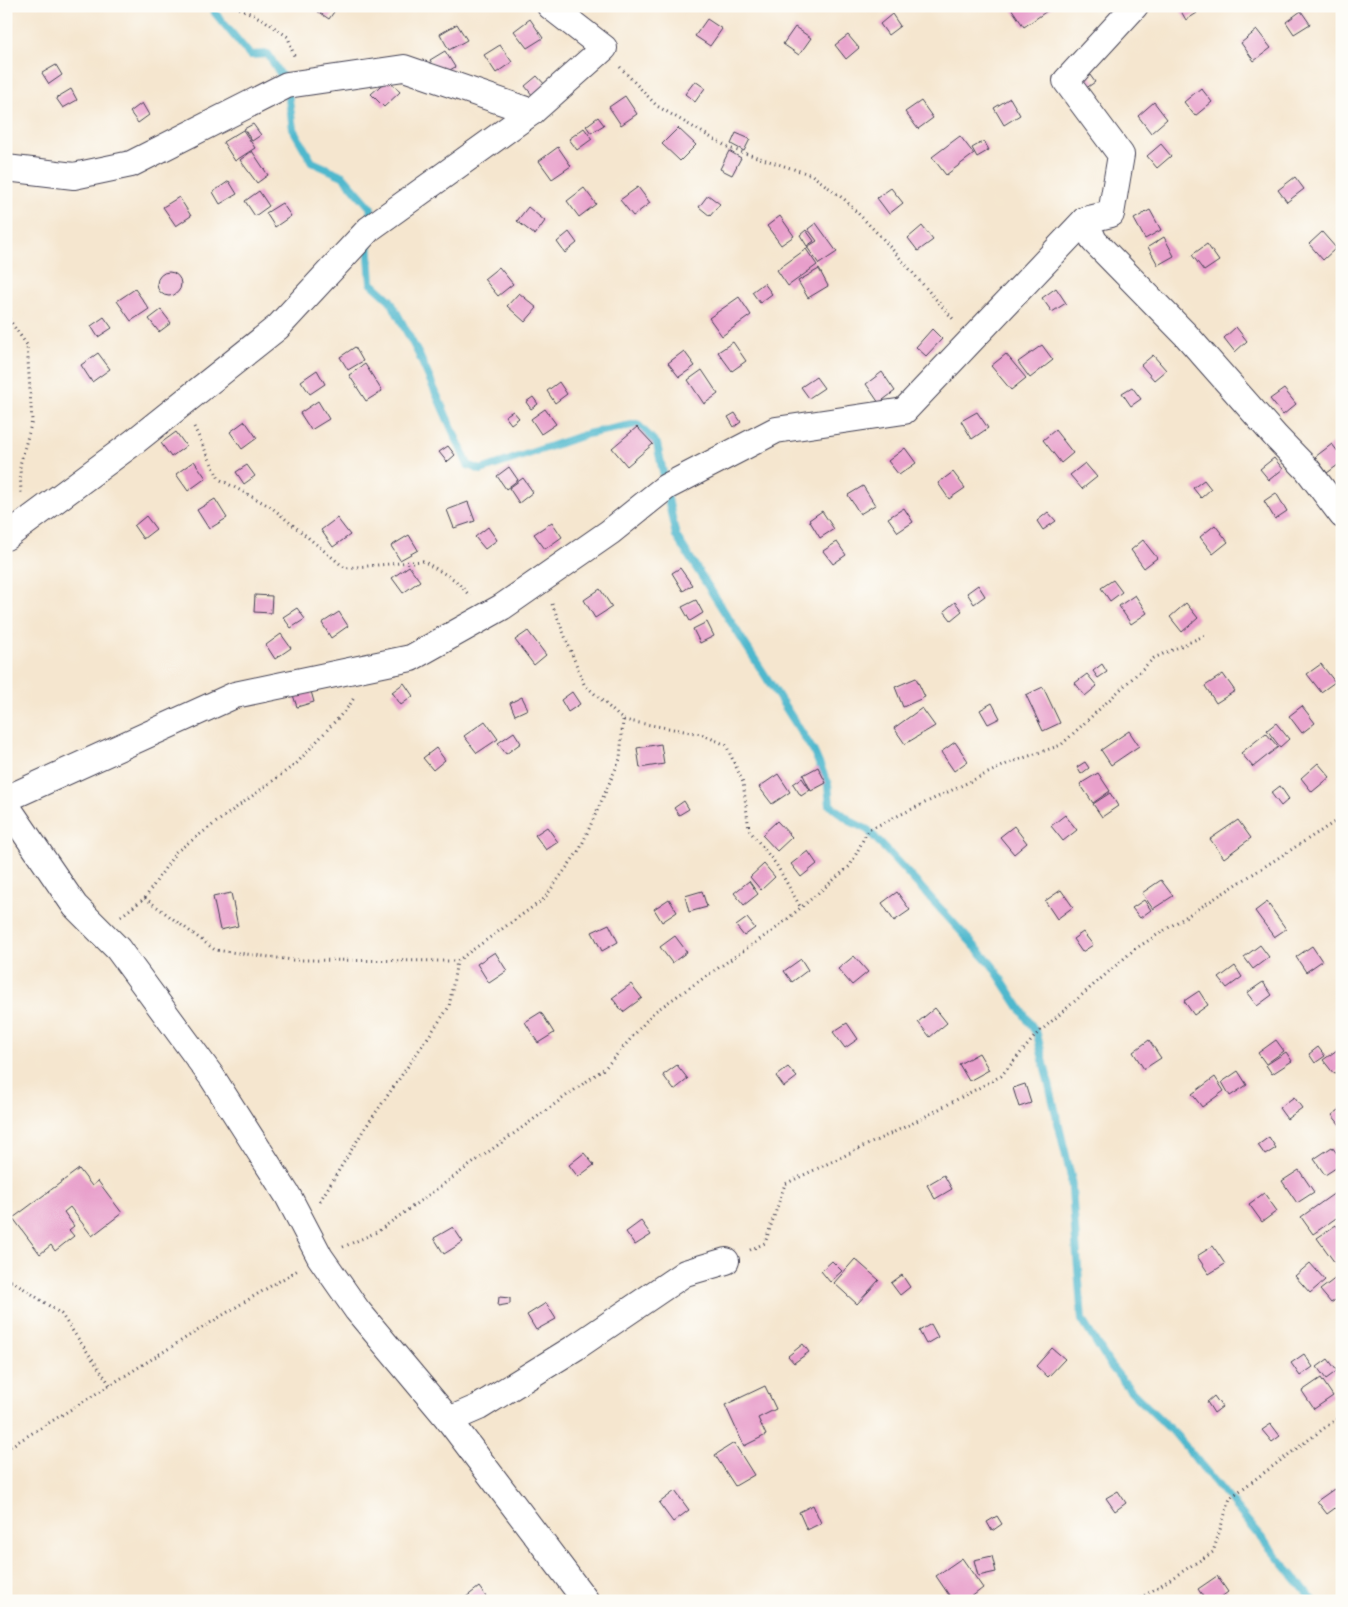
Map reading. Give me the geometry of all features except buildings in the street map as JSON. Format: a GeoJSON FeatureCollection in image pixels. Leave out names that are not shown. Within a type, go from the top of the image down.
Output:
{"type":"FeatureCollection","features":[{"type":"Feature","properties":{"kind":"street"},"geometry":{"type":"LineString","coordinates":[[13,532],[183,403],[278,327],[368,229],[532,112],[604,48],[550,6]]}},
{"type":"Feature","properties":{"kind":"street"},"geometry":{"type":"LineString","coordinates":[[6,799],[235,695],[412,658],[488,615],[542,579],[610,532],[666,487],[776,430],[904,411],[1085,220],[1111,214],[1122,155],[1066,81],[1135,6]]}},
{"type":"Feature","properties":{"kind":"street"},"geometry":{"type":"LineString","coordinates":[[6,168],[74,176],[131,164],[287,85],[404,68],[532,112]]}},
{"type":"Feature","properties":{"kind":"street"},"geometry":{"type":"LineString","coordinates":[[1085,220],[1094,241],[1186,335],[1276,437],[1308,469],[1342,515]]}},
{"type":"Feature","properties":{"kind":"street"},"geometry":{"type":"LineString","coordinates":[[6,805],[75,906],[118,948],[212,1077],[288,1196],[320,1257],[357,1310],[449,1420],[586,1601]]}},
{"type":"Feature","properties":{"kind":"street"},"geometry":{"type":"LineString","coordinates":[[449,1420],[479,1408],[576,1347],[685,1273],[726,1261]]}},
{"type":"Feature","properties":{"kind":"path"},"geometry":{"type":"LineString","coordinates":[[235,6],[264,20],[288,37],[302,83]]}},
{"type":"Feature","properties":{"kind":"path"},"geometry":{"type":"LineString","coordinates":[[599,52],[623,68],[658,106],[729,148],[812,174],[845,200],[951,315],[969,342]]}},
{"type":"Feature","properties":{"kind":"path"},"geometry":{"type":"LineString","coordinates":[[6,315],[27,345],[32,421],[20,465],[13,532]]}},
{"type":"Feature","properties":{"kind":"path"},"geometry":{"type":"LineString","coordinates":[[183,403],[219,479],[271,506],[345,568],[423,561],[455,580],[488,615]]}},
{"type":"Feature","properties":{"kind":"path"},"geometry":{"type":"LineString","coordinates":[[542,579],[584,684],[623,720],[701,734],[726,745],[743,782],[749,830],[776,864],[801,908]]}},
{"type":"Feature","properties":{"kind":"path"},"geometry":{"type":"LineString","coordinates":[[6,1449],[111,1386],[221,1315],[320,1257],[377,1232],[605,1068],[654,1012],[778,927],[850,866],[868,830],[1009,763],[1061,745],[1154,658],[1206,635]]}},
{"type":"Feature","properties":{"kind":"path"},"geometry":{"type":"LineString","coordinates":[[101,931],[145,898],[176,852],[297,763],[350,706],[371,666]]}},
{"type":"Feature","properties":{"kind":"path"},"geometry":{"type":"LineString","coordinates":[[145,898],[215,950],[293,960],[457,961],[544,899],[580,849],[620,759],[623,720]]}},
{"type":"Feature","properties":{"kind":"path"},"geometry":{"type":"LineString","coordinates":[[726,1261],[765,1243],[785,1184],[911,1124],[1001,1076],[1037,1034],[1135,949],[1341,818]]}},
{"type":"Feature","properties":{"kind":"path"},"geometry":{"type":"LineString","coordinates":[[304,1226],[363,1131],[449,1007],[457,961]]}},
{"type":"Feature","properties":{"kind":"path"},"geometry":{"type":"LineString","coordinates":[[6,1281],[13,1281],[61,1314],[111,1386]]}},
{"type":"Feature","properties":{"kind":"path"},"geometry":{"type":"LineString","coordinates":[[1136,1601],[1213,1552],[1230,1498],[1342,1415]]}},
{"type":"Feature","properties":{"kind":"waterway"},"geometry":{"type":"LineString","coordinates":[[213,6],[215,13],[250,55],[268,54],[287,85],[293,129],[312,162],[343,176],[371,208],[369,221]]}},
{"type":"Feature","properties":{"kind":"waterway"},"geometry":{"type":"LineString","coordinates":[[368,240],[371,283],[390,300],[419,355],[468,465],[481,470],[587,434],[637,424],[657,444],[665,482]]}},
{"type":"Feature","properties":{"kind":"waterway"},"geometry":{"type":"LineString","coordinates":[[667,494],[676,536],[814,752],[828,784],[830,805],[852,822],[868,830],[992,965],[1037,1034],[1071,1177],[1082,1320],[1110,1365],[1132,1392],[1176,1435],[1314,1601]]}}]}
